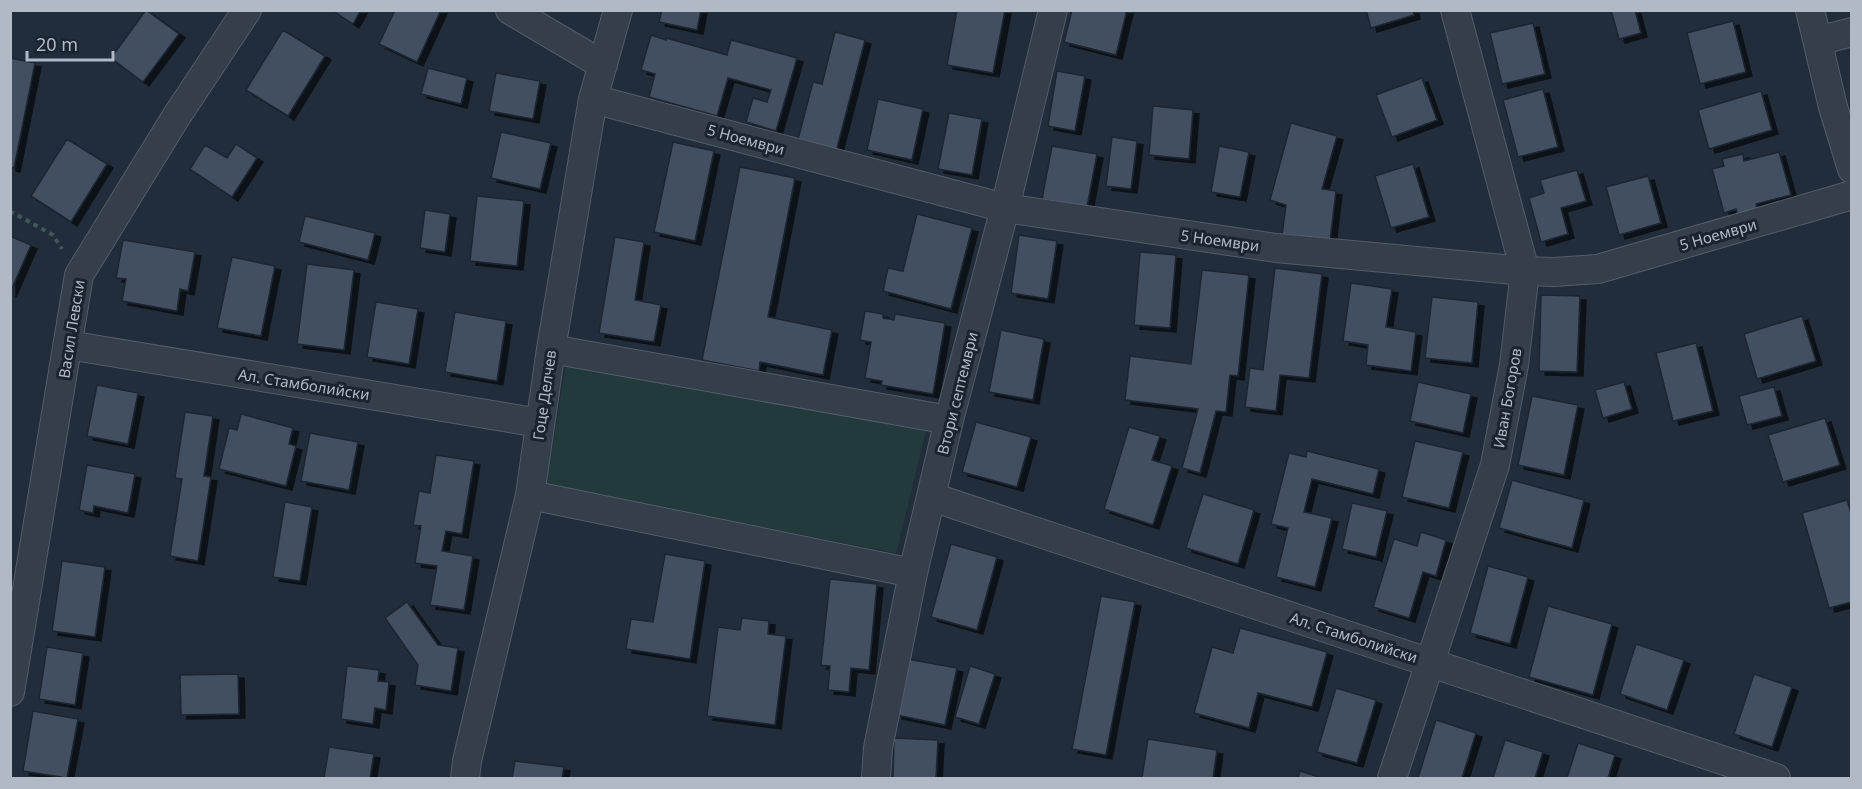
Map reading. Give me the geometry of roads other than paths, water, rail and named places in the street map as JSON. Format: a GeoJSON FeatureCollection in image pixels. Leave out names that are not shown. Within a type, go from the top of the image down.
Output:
{"type":"FeatureCollection","features":[{"type":"Feature","properties":{"kind":"street","name":"Васил Левски"},"geometry":{"type":"LineString","coordinates":[[10,692],[79,275],[176,117],[247,10]]}},
{"type":"Feature","properties":{"kind":"street"},"geometry":{"type":"LineString","coordinates":[[510,10],[603,66]]}},
{"type":"Feature","properties":{"kind":"street","name":"Гоце Делчев"},"geometry":{"type":"LineString","coordinates":[[465,778],[467,761],[530,495],[550,349],[593,99],[618,10]]}},
{"type":"Feature","properties":{"kind":"street","name":"Втори септември"},"geometry":{"type":"LineString","coordinates":[[876,778],[878,748],[913,573],[949,420],[1005,208],[1053,10]]}},
{"type":"Feature","properties":{"kind":"street","name":"Иван Богоров"},"geometry":{"type":"LineString","coordinates":[[1392,778],[1496,465],[1514,365],[1525,271],[1455,10]]}},
{"type":"Feature","properties":{"kind":"street"},"geometry":{"type":"LineString","coordinates":[[1810,10],[1833,107],[1851,169]]}},
{"type":"Feature","properties":{"kind":"street"},"geometry":{"type":"LineString","coordinates":[[1818,41],[1851,33]]}},
{"type":"Feature","properties":{"kind":"street","name":"5 Ноември"},"geometry":{"type":"LineString","coordinates":[[593,99],[1005,208],[1276,248],[1525,271],[1554,273],[1598,269],[1851,195]]}},
{"type":"Feature","properties":{"kind":"street","name":"Ал. Стамболийски"},"geometry":{"type":"LineString","coordinates":[[68,345],[540,423]]}},
{"type":"Feature","properties":{"kind":"street"},"geometry":{"type":"LineString","coordinates":[[550,349],[949,420]]}},
{"type":"Feature","properties":{"kind":"street"},"geometry":{"type":"LineString","coordinates":[[530,495],[913,573]]}},
{"type":"Feature","properties":{"kind":"street","name":"Ал. Стамболийски"},"geometry":{"type":"LineString","coordinates":[[932,497],[1776,778]]}}]}
